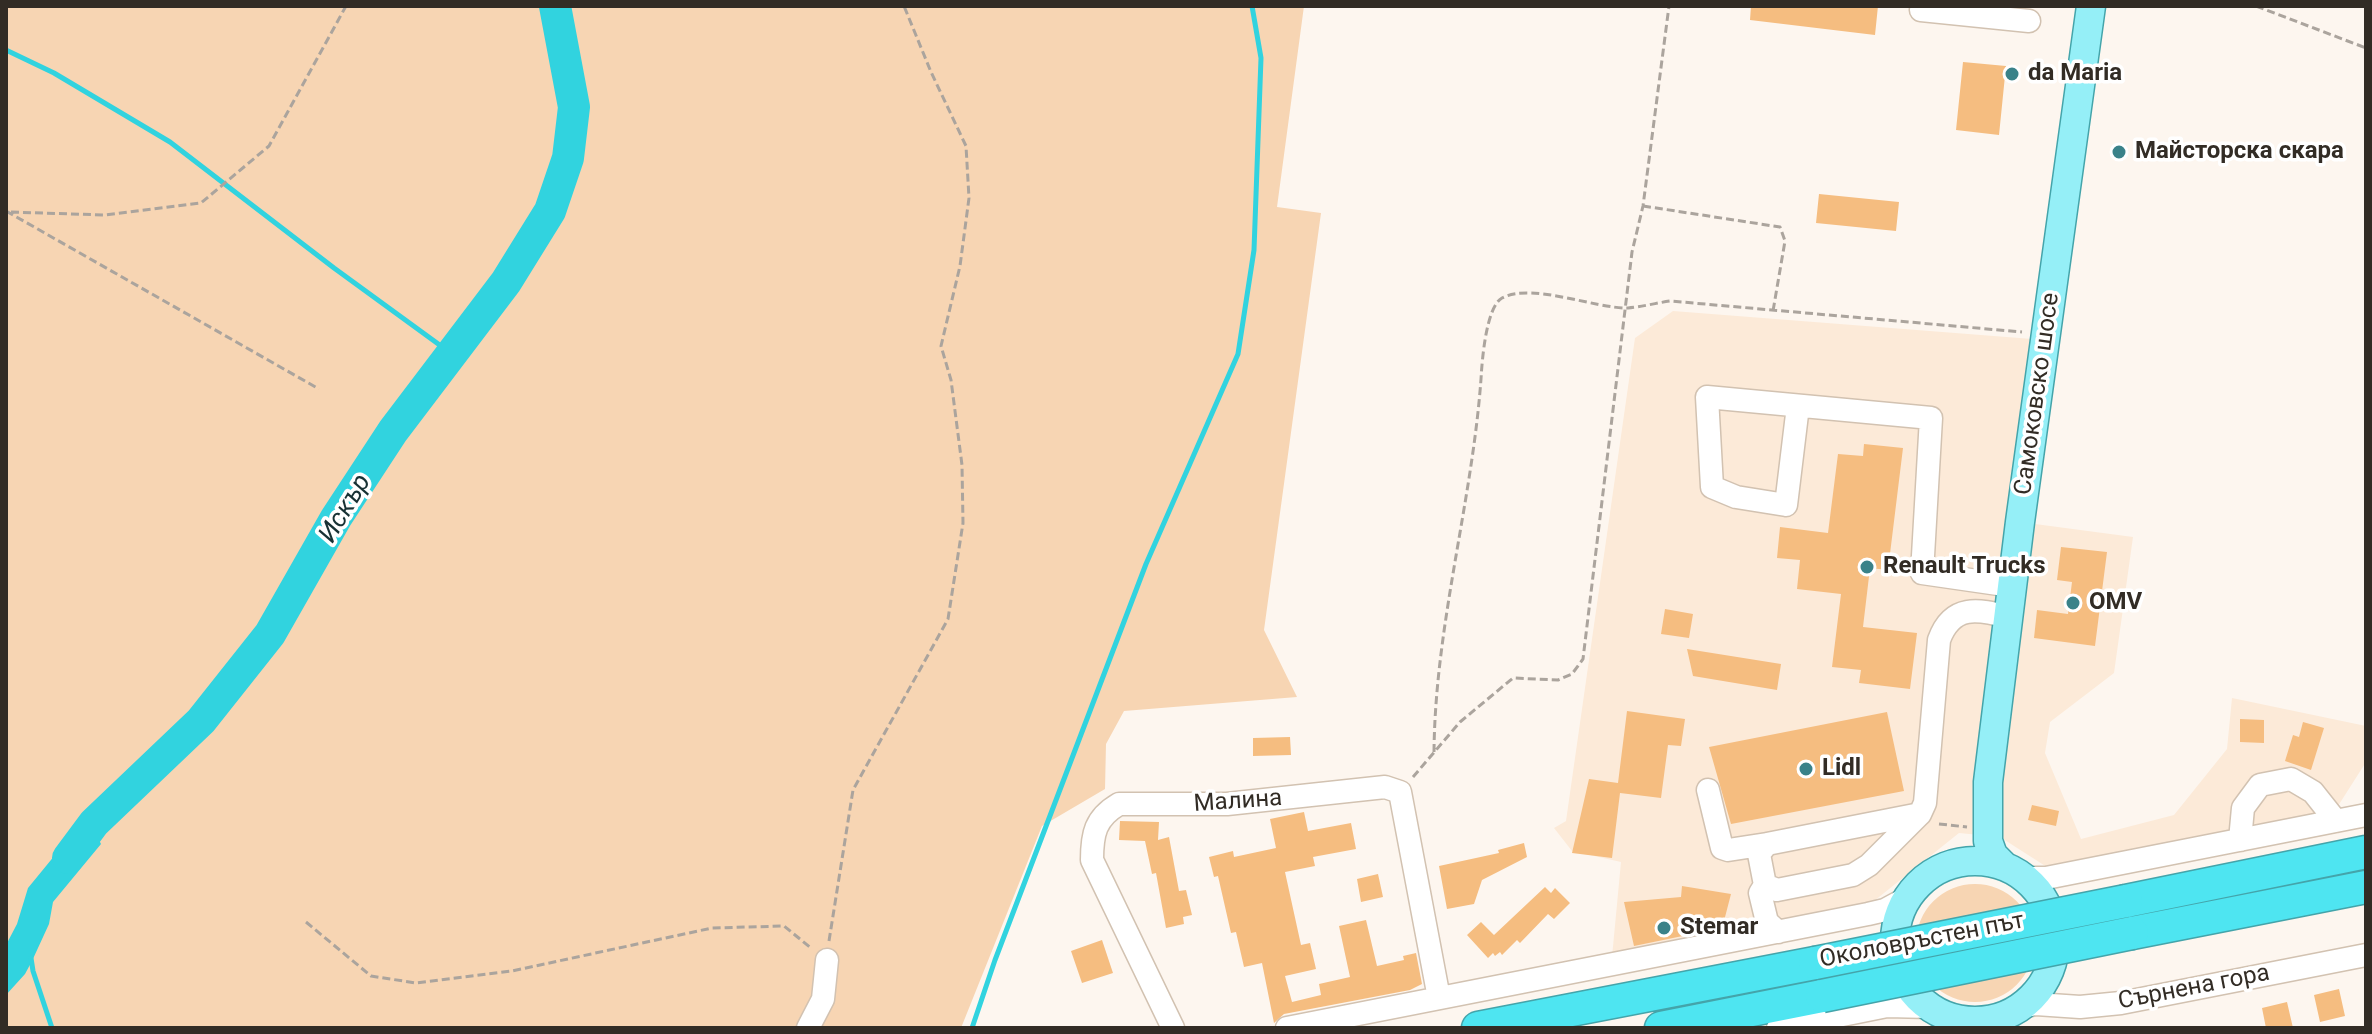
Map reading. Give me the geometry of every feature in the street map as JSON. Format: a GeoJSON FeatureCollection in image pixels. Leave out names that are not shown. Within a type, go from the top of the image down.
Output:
{"type":"FeatureCollection","features":[{"type":"Feature","properties":{"kind":"highway","name":"Околовръстен път"},"geometry":{"type":"LineString","coordinates":[[1478,1028],[2366,852]]}},
{"type":"Feature","properties":{"kind":"highway","name":"Околовръстен път"},"geometry":{"type":"LineString","coordinates":[[1661,1028],[2366,887]]}},
{"type":"Feature","properties":{"kind":"main road","name":"Самоковско шосе"},"geometry":{"type":"LineString","coordinates":[[1988,782],[2091,6]]}},
{"type":"Feature","properties":{"kind":"main road"},"geometry":{"type":"LineString","coordinates":[[1988,782],[1988,841],[1993,855],[2033,886],[2050,913],[2055,948],[2042,985],[2021,1007],[1988,1023],[1939,1016],[1906,980],[1899,967],[1896,949],[1898,922],[1909,897],[1927,878],[1963,853],[1988,782]]}},
{"type":"Feature","properties":{"kind":"main road"},"geometry":{"type":"LineString","coordinates":[[1947,866],[1962,861],[1983,860],[2013,872]]}},
{"type":"Feature","properties":{"kind":"street"},"geometry":{"type":"LineString","coordinates":[[1921,10],[2002,12],[2029,21]]}},
{"type":"Feature","properties":{"kind":"street"},"geometry":{"type":"LineString","coordinates":[[1798,406],[1786,505],[1736,497],[1712,487],[1707,397],[1931,418],[1922,573],[2012,586]]}},
{"type":"Feature","properties":{"kind":"street"},"geometry":{"type":"LineString","coordinates":[[1765,885],[1777,890],[1853,875],[1869,865],[1920,814],[1925,803],[1942,631],[1957,616],[1969,611],[1980,610],[2008,617]]}},
{"type":"Feature","properties":{"kind":"street"},"geometry":{"type":"LineString","coordinates":[[2240,840],[2243,808],[2260,785],[2291,779],[2313,792],[2336,821]]}},
{"type":"Feature","properties":{"kind":"street","name":"Малина"},"geometry":{"type":"LineString","coordinates":[[1173,1028],[1092,860],[1092,838],[1106,812],[1119,804],[1227,804],[1385,787],[1400,792]]}},
{"type":"Feature","properties":{"kind":"street"},"geometry":{"type":"LineString","coordinates":[[1708,790],[1718,843],[1728,850],[1920,814]]}},
{"type":"Feature","properties":{"kind":"street"},"geometry":{"type":"LineString","coordinates":[[1400,792],[1439,998]]}},
{"type":"Feature","properties":{"kind":"street"},"geometry":{"type":"LineString","coordinates":[[2013,872],[2046,878],[2366,815]]}},
{"type":"Feature","properties":{"kind":"street"},"geometry":{"type":"LineString","coordinates":[[1767,844],[1759,854],[1765,885],[1760,893],[1767,922],[1778,932]]}},
{"type":"Feature","properties":{"kind":"street","name":"Околовръстен път"},"geometry":{"type":"LineString","coordinates":[[1287,1028],[1885,910],[1909,897]]}},
{"type":"Feature","properties":{"kind":"street","name":"Сърнена гора"},"geometry":{"type":"LineString","coordinates":[[2021,1007],[2121,1003],[2366,955]]}},
{"type":"Feature","properties":{"kind":"street"},"geometry":{"type":"LineString","coordinates":[[808,1028],[823,999],[827,960]]}},
{"type":"Feature","properties":{"kind":"street"},"geometry":{"type":"LineString","coordinates":[[1778,1028],[1887,1006],[1939,1016]]}},
{"type":"Feature","properties":{"kind":"path"},"geometry":{"type":"LineString","coordinates":[[8,212],[104,215],[201,203],[269,146],[346,6]]}},
{"type":"Feature","properties":{"kind":"path"},"geometry":{"type":"LineString","coordinates":[[827,960],[831,912],[853,790],[948,619],[963,523],[962,465],[951,380],[941,346],[960,266],[969,198],[966,146],[904,6]]}},
{"type":"Feature","properties":{"kind":"path"},"geometry":{"type":"LineString","coordinates":[[1400,792],[1460,722],[1513,678],[1558,680],[1572,674],[1583,659],[1632,252],[1643,206],[1669,6]]}},
{"type":"Feature","properties":{"kind":"path"},"geometry":{"type":"LineString","coordinates":[[2256,6],[2366,48]]}},
{"type":"Feature","properties":{"kind":"path"},"geometry":{"type":"LineString","coordinates":[[1643,206],[1780,227],[1785,241],[1773,311]]}},
{"type":"Feature","properties":{"kind":"path"},"geometry":{"type":"LineString","coordinates":[[8,212],[319,389]]}},
{"type":"Feature","properties":{"kind":"path"},"geometry":{"type":"LineString","coordinates":[[1434,752],[1443,644],[1478,415],[1487,329],[1497,302],[1505,296],[1574,297],[1625,308],[1670,301],[2046,334]]}},
{"type":"Feature","properties":{"kind":"path"},"geometry":{"type":"LineString","coordinates":[[1920,814],[1940,824],[1974,827]]}},
{"type":"Feature","properties":{"kind":"path"},"geometry":{"type":"LineString","coordinates":[[306,922],[371,976],[416,983],[512,971],[712,928],[784,926],[827,960]]}},
{"type":"Feature","properties":{"kind":"shaded area"},"geometry":{"type":"Polygon","coordinates":[[[6,6],[1304,6],[1277,207],[1321,213],[1264,630],[1297,697],[1124,711],[1106,744],[1105,789],[1042,826],[961,1028],[6,1028],[6,6]]]}},
{"type":"Feature","properties":{"kind":"shaded area"},"geometry":{"type":"Polygon","coordinates":[[[1673,311],[2045,340],[2020,522],[2133,537],[2114,673],[2050,722],[2045,753],[2081,839],[2174,815],[2227,749],[2232,698],[2366,726],[2366,762],[2331,817],[2050,869],[2000,837],[1959,833],[1869,905],[1612,957],[1621,862],[1572,851],[1554,828],[1566,821],[1635,338],[1673,311]]]}},
{"type":"Feature","properties":{"kind":"shaded area"},"geometry":{"type":"Polygon","coordinates":[[[1975,884],[1997,889],[2017,901],[2029,921],[2034,943],[2029,965],[2017,985],[1997,997],[1975,1002],[1953,997],[1933,985],[1921,965],[1916,943],[1921,921],[1933,901],[1953,889],[1975,884]]]}},
{"type":"Feature","properties":{"kind":"water"},"geometry":{"type":"Polygon","coordinates":[[[87,816],[101,844],[53,902],[49,924],[32,961],[6,995],[6,945],[17,924],[28,888],[87,816]]]}},
{"type":"Feature","properties":{"kind":"building"},"geometry":{"type":"Polygon","coordinates":[[[1751,6],[1878,6],[1875,35],[1750,20],[1751,6]]]}},
{"type":"Feature","properties":{"kind":"building"},"geometry":{"type":"Polygon","coordinates":[[[1963,62],[2006,66],[1999,135],[1956,130],[1963,62]]]}},
{"type":"Feature","properties":{"kind":"building"},"geometry":{"type":"Polygon","coordinates":[[[1819,194],[1899,202],[1896,231],[1816,223],[1819,194]]]}},
{"type":"Feature","properties":{"kind":"building","name":"Renault Trucks"},"geometry":{"type":"Polygon","coordinates":[[[1864,444],[1903,448],[1888,570],[1870,568],[1863,627],[1917,633],[1910,689],[1859,683],[1861,670],[1832,667],[1841,594],[1797,589],[1800,560],[1777,558],[1780,527],[1828,533],[1838,454],[1863,456],[1864,444]]]}},
{"type":"Feature","properties":{"kind":"building"},"geometry":{"type":"Polygon","coordinates":[[[2061,547],[2107,552],[2095,646],[2034,638],[2037,610],[2068,614],[2072,582],[2057,580],[2061,547]]]}},
{"type":"Feature","properties":{"kind":"building"},"geometry":{"type":"Polygon","coordinates":[[[1665,609],[1693,614],[1689,638],[1661,634],[1665,609]]]}},
{"type":"Feature","properties":{"kind":"building"},"geometry":{"type":"Polygon","coordinates":[[[1687,649],[1781,664],[1777,690],[1693,676],[1687,649]]]}},
{"type":"Feature","properties":{"kind":"building"},"geometry":{"type":"Polygon","coordinates":[[[1627,711],[1685,719],[1681,746],[1668,745],[1661,798],[1620,793],[1612,858],[1572,853],[1589,779],[1618,783],[1627,711]]]}},
{"type":"Feature","properties":{"kind":"building","name":"Lidl"},"geometry":{"type":"Polygon","coordinates":[[[1887,712],[1904,791],[1731,824],[1709,747],[1887,712]]]}},
{"type":"Feature","properties":{"kind":"building"},"geometry":{"type":"Polygon","coordinates":[[[2240,719],[2264,720],[2264,743],[2240,742],[2240,719]]]}},
{"type":"Feature","properties":{"kind":"building"},"geometry":{"type":"Polygon","coordinates":[[[2303,722],[2324,728],[2311,770],[2285,761],[2293,735],[2299,737],[2303,722]]]}},
{"type":"Feature","properties":{"kind":"building"},"geometry":{"type":"Polygon","coordinates":[[[1290,737],[1291,755],[1253,756],[1253,738],[1290,737]]]}},
{"type":"Feature","properties":{"kind":"building"},"geometry":{"type":"Polygon","coordinates":[[[2032,805],[2059,811],[2056,826],[2028,820],[2032,805]]]}},
{"type":"Feature","properties":{"kind":"building"},"geometry":{"type":"Polygon","coordinates":[[[1304,812],[1308,831],[1351,823],[1356,849],[1313,857],[1315,866],[1285,872],[1301,945],[1310,943],[1316,969],[1285,976],[1292,1002],[1321,995],[1319,984],[1350,977],[1339,926],[1366,920],[1377,966],[1404,960],[1403,956],[1416,953],[1422,984],[1410,990],[1284,1014],[1274,1023],[1262,963],[1244,967],[1236,932],[1231,933],[1218,876],[1214,877],[1209,857],[1233,851],[1234,857],[1276,848],[1270,819],[1304,812]]]}},
{"type":"Feature","properties":{"kind":"building"},"geometry":{"type":"Polygon","coordinates":[[[1120,821],[1159,822],[1158,840],[1169,837],[1179,891],[1186,890],[1192,915],[1183,917],[1184,924],[1166,928],[1156,873],[1152,874],[1145,841],[1119,840],[1120,821]]]}},
{"type":"Feature","properties":{"kind":"building"},"geometry":{"type":"Polygon","coordinates":[[[1524,843],[1527,857],[1482,880],[1474,904],[1447,909],[1439,866],[1499,853],[1498,850],[1524,843]]]}},
{"type":"Feature","properties":{"kind":"building"},"geometry":{"type":"Polygon","coordinates":[[[1378,874],[1383,897],[1361,902],[1357,879],[1378,874]]]}},
{"type":"Feature","properties":{"kind":"building"},"geometry":{"type":"Polygon","coordinates":[[[1682,886],[1731,894],[1724,921],[1706,922],[1707,931],[1634,946],[1624,902],[1681,897],[1682,886]]]}},
{"type":"Feature","properties":{"kind":"building"},"geometry":{"type":"Polygon","coordinates":[[[1545,887],[1551,893],[1555,888],[1570,903],[1554,919],[1548,914],[1520,943],[1517,940],[1502,955],[1500,952],[1495,956],[1493,953],[1488,958],[1467,935],[1481,922],[1494,935],[1545,887]]]}},
{"type":"Feature","properties":{"kind":"building"},"geometry":{"type":"Polygon","coordinates":[[[1102,940],[1113,973],[1082,983],[1071,951],[1102,940]]]}},
{"type":"Feature","properties":{"kind":"building"},"geometry":{"type":"Polygon","coordinates":[[[2339,989],[2345,1016],[2320,1022],[2314,995],[2339,989]]]}},
{"type":"Feature","properties":{"kind":"building"},"geometry":{"type":"Polygon","coordinates":[[[2287,1002],[2293,1028],[2266,1028],[2262,1008],[2287,1002]]]}},
{"type":"Feature","properties":{"kind":"waterway","name":"Искър"},"geometry":{"type":"LineString","coordinates":[[68,858],[94,823],[201,721],[270,634],[336,518],[393,431],[506,282],[550,211],[568,158],[574,107],[555,6]]}},
{"type":"Feature","properties":{"kind":"waterway"},"geometry":{"type":"LineString","coordinates":[[972,1028],[1146,564],[1238,354],[1254,250],[1261,58],[1252,6]]}},
{"type":"Feature","properties":{"kind":"waterway"},"geometry":{"type":"LineString","coordinates":[[6,50],[54,73],[170,142],[452,354]]}},
{"type":"Feature","properties":{"kind":"waterway"},"geometry":{"type":"LineString","coordinates":[[31,958],[52,1028]]}},
{"type":"Feature","properties":{"kind":"place","name":"da Maria"},"geometry":{"type":"Point","coordinates":[2012,74]}},
{"type":"Feature","properties":{"kind":"place","name":"Майсторска скара"},"geometry":{"type":"Point","coordinates":[2119,152]}},
{"type":"Feature","properties":{"kind":"place","name":"Renault Trucks"},"geometry":{"type":"Point","coordinates":[1867,567]}},
{"type":"Feature","properties":{"kind":"place","name":"OMV"},"geometry":{"type":"Point","coordinates":[2073,603]}},
{"type":"Feature","properties":{"kind":"place","name":"Lidl"},"geometry":{"type":"Point","coordinates":[1806,769]}},
{"type":"Feature","properties":{"kind":"place","name":"Stemar"},"geometry":{"type":"Point","coordinates":[1664,928]}}]}
